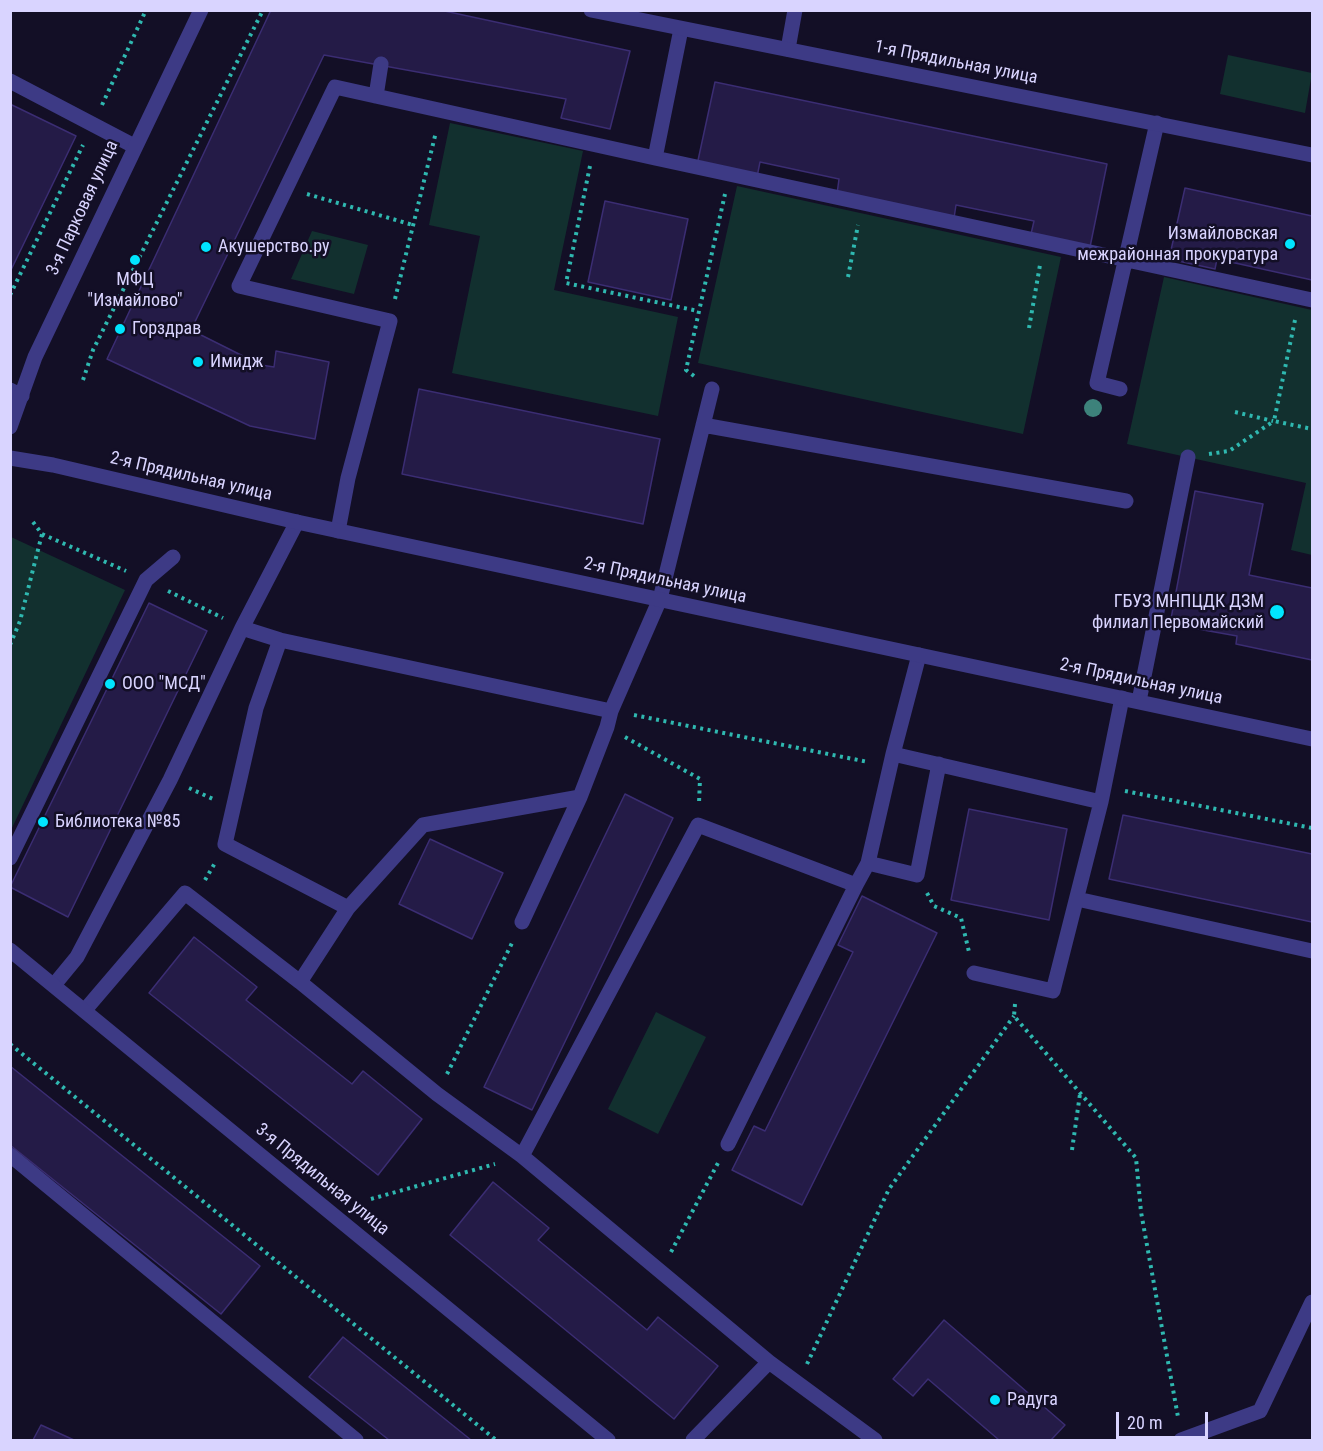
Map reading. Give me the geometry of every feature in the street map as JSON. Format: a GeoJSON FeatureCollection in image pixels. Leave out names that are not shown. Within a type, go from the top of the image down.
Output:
{"type":"FeatureCollection","features":[{"type":"Feature","properties":{"kind":"street","name":"3-я Парковая улица"},"geometry":{"type":"LineString","coordinates":[[10,427],[16,393],[201,10]]}},
{"type":"Feature","properties":{"kind":"street","name":"1-я Прядильная улица"},"geometry":{"type":"LineString","coordinates":[[591,10],[1312,155]]}},
{"type":"Feature","properties":{"kind":"street"},"geometry":{"type":"LineString","coordinates":[[788,49],[795,10]]}},
{"type":"Feature","properties":{"kind":"street"},"geometry":{"type":"LineString","coordinates":[[655,158],[681,28]]}},
{"type":"Feature","properties":{"kind":"street"},"geometry":{"type":"LineString","coordinates":[[376,96],[381,64]]}},
{"type":"Feature","properties":{"kind":"street"},"geometry":{"type":"LineString","coordinates":[[10,81],[134,146]]}},
{"type":"Feature","properties":{"kind":"street"},"geometry":{"type":"LineString","coordinates":[[338,531],[348,478],[390,321],[239,286],[335,87],[730,176],[1306,299]]}},
{"type":"Feature","properties":{"kind":"street"},"geometry":{"type":"LineString","coordinates":[[1120,389],[1097,383],[1157,123]]}},
{"type":"Feature","properties":{"kind":"street"},"geometry":{"type":"LineString","coordinates":[[522,922],[580,797],[611,711],[660,599],[712,389]]}},
{"type":"Feature","properties":{"kind":"street"},"geometry":{"type":"LineString","coordinates":[[703,425],[1126,501]]}},
{"type":"Feature","properties":{"kind":"street"},"geometry":{"type":"LineString","coordinates":[[1139,701],[1188,457]]}},
{"type":"Feature","properties":{"kind":"street","name":"2-я Прядильная улица"},"geometry":{"type":"LineString","coordinates":[[10,458],[53,465],[338,531],[1312,739]]}},
{"type":"Feature","properties":{"kind":"street"},"geometry":{"type":"LineString","coordinates":[[54,985],[83,946],[170,780],[242,628],[297,522]]}},
{"type":"Feature","properties":{"kind":"street"},"geometry":{"type":"LineString","coordinates":[[10,858],[146,580],[172,558]]}},
{"type":"Feature","properties":{"kind":"street"},"geometry":{"type":"LineString","coordinates":[[242,628],[279,640],[611,711]]}},
{"type":"Feature","properties":{"kind":"street"},"geometry":{"type":"LineString","coordinates":[[279,640],[256,708],[225,844],[348,908]]}},
{"type":"Feature","properties":{"kind":"street"},"geometry":{"type":"LineString","coordinates":[[728,1144],[868,863],[891,760],[919,656]]}},
{"type":"Feature","properties":{"kind":"street"},"geometry":{"type":"LineString","coordinates":[[974,973],[1053,992],[1102,794],[1122,698]]}},
{"type":"Feature","properties":{"kind":"street"},"geometry":{"type":"LineString","coordinates":[[891,760],[939,764],[1102,794]]}},
{"type":"Feature","properties":{"kind":"street"},"geometry":{"type":"LineString","coordinates":[[868,863],[917,875],[939,764]]}},
{"type":"Feature","properties":{"kind":"street"},"geometry":{"type":"LineString","coordinates":[[300,982],[348,908],[423,825],[580,797]]}},
{"type":"Feature","properties":{"kind":"street"},"geometry":{"type":"LineString","coordinates":[[522,1156],[698,825],[856,885]]}},
{"type":"Feature","properties":{"kind":"street"},"geometry":{"type":"LineString","coordinates":[[85,1010],[185,893],[300,982],[437,1094],[522,1156],[769,1362],[875,1440]]}},
{"type":"Feature","properties":{"kind":"street"},"geometry":{"type":"LineString","coordinates":[[1077,899],[1312,951]]}},
{"type":"Feature","properties":{"kind":"street","name":"3-я Прядильная улица"},"geometry":{"type":"LineString","coordinates":[[10,950],[608,1440]]}},
{"type":"Feature","properties":{"kind":"street"},"geometry":{"type":"LineString","coordinates":[[10,1155],[357,1440]]}},
{"type":"Feature","properties":{"kind":"street"},"geometry":{"type":"LineString","coordinates":[[1181,1440],[1260,1411],[1312,1302]]}},
{"type":"Feature","properties":{"kind":"street"},"geometry":{"type":"LineString","coordinates":[[693,1440],[769,1362]]}},
{"type":"Feature","properties":{"kind":"path"},"geometry":{"type":"LineString","coordinates":[[10,296],[146,10]]}},
{"type":"Feature","properties":{"kind":"path"},"geometry":{"type":"LineString","coordinates":[[83,380],[93,350],[263,10]]}},
{"type":"Feature","properties":{"kind":"path"},"geometry":{"type":"LineString","coordinates":[[390,321],[441,110]]}},
{"type":"Feature","properties":{"kind":"path"},"geometry":{"type":"LineString","coordinates":[[594,145],[566,283],[698,311]]}},
{"type":"Feature","properties":{"kind":"path"},"geometry":{"type":"LineString","coordinates":[[712,389],[686,370],[730,176]]}},
{"type":"Feature","properties":{"kind":"path"},"geometry":{"type":"LineString","coordinates":[[286,188],[413,225]]}},
{"type":"Feature","properties":{"kind":"path"},"geometry":{"type":"LineString","coordinates":[[848,277],[862,204]]}},
{"type":"Feature","properties":{"kind":"path"},"geometry":{"type":"LineString","coordinates":[[1029,328],[1044,243]]}},
{"type":"Feature","properties":{"kind":"path"},"geometry":{"type":"LineString","coordinates":[[1188,457],[1229,451],[1274,421],[1306,299]]}},
{"type":"Feature","properties":{"kind":"path"},"geometry":{"type":"LineString","coordinates":[[1235,412],[1312,429]]}},
{"type":"Feature","properties":{"kind":"path"},"geometry":{"type":"LineString","coordinates":[[10,645],[20,621],[42,534]]}},
{"type":"Feature","properties":{"kind":"path"},"geometry":{"type":"LineString","coordinates":[[611,711],[891,760]]}},
{"type":"Feature","properties":{"kind":"path"},"geometry":{"type":"LineString","coordinates":[[607,727],[700,779],[698,825]]}},
{"type":"Feature","properties":{"kind":"path"},"geometry":{"type":"LineString","coordinates":[[187,787],[208,797]]}},
{"type":"Feature","properties":{"kind":"path"},"geometry":{"type":"LineString","coordinates":[[1102,794],[1312,828]]}},
{"type":"Feature","properties":{"kind":"path"},"geometry":{"type":"LineString","coordinates":[[195,900],[225,844]]}},
{"type":"Feature","properties":{"kind":"path"},"geometry":{"type":"LineString","coordinates":[[917,875],[934,906],[961,918],[974,973]]}},
{"type":"Feature","properties":{"kind":"path"},"geometry":{"type":"LineString","coordinates":[[437,1094],[522,922]]}},
{"type":"Feature","properties":{"kind":"path"},"geometry":{"type":"LineString","coordinates":[[798,1383],[889,1189],[1014,1016],[1016,983]]}},
{"type":"Feature","properties":{"kind":"path"},"geometry":{"type":"LineString","coordinates":[[1014,1016],[1136,1158],[1141,1212],[1181,1440]]}},
{"type":"Feature","properties":{"kind":"path"},"geometry":{"type":"LineString","coordinates":[[10,1044],[496,1440]]}},
{"type":"Feature","properties":{"kind":"path"},"geometry":{"type":"LineString","coordinates":[[1072,1149],[1080,1093]]}},
{"type":"Feature","properties":{"kind":"path"},"geometry":{"type":"LineString","coordinates":[[660,1271],[728,1144]]}},
{"type":"Feature","properties":{"kind":"path"},"geometry":{"type":"LineString","coordinates":[[371,1199],[522,1156]]}},
{"type":"Feature","properties":{"kind":"green space"},"geometry":{"type":"Polygon","coordinates":[[[1228,55],[1312,73],[1305,113],[1220,94],[1228,55]]]}},
{"type":"Feature","properties":{"kind":"green space"},"geometry":{"type":"Polygon","coordinates":[[[450,123],[583,151],[554,290],[678,317],[658,416],[452,373],[480,236],[429,225],[450,123]]]}},
{"type":"Feature","properties":{"kind":"green space"},"geometry":{"type":"Polygon","coordinates":[[[737,186],[1061,257],[1023,434],[698,363],[737,186]]]}},
{"type":"Feature","properties":{"kind":"green space"},"geometry":{"type":"Polygon","coordinates":[[[312,231],[368,245],[354,294],[291,279],[312,231]]]}},
{"type":"Feature","properties":{"kind":"green space"},"geometry":{"type":"Polygon","coordinates":[[[1164,277],[1312,310],[1312,555],[1291,550],[1306,483],[1127,444],[1164,277]]]}},
{"type":"Feature","properties":{"kind":"green space"},"geometry":{"type":"Polygon","coordinates":[[[11,537],[125,590],[11,830],[11,537]]]}},
{"type":"Feature","properties":{"kind":"green space"},"geometry":{"type":"Polygon","coordinates":[[[656,1012],[706,1037],[658,1134],[608,1109],[656,1012]]]}},
{"type":"Feature","properties":{"kind":"building"},"geometry":{"type":"Polygon","coordinates":[[[271,10],[440,10],[630,51],[610,129],[561,118],[566,99],[324,55],[191,330],[261,365],[274,367],[276,351],[329,362],[315,439],[250,426],[107,359],[271,10]]]}},
{"type":"Feature","properties":{"kind":"building"},"geometry":{"type":"Polygon","coordinates":[[[715,82],[1107,164],[1090,247],[1031,234],[1034,221],[956,205],[954,218],[837,194],[839,179],[760,162],[757,177],[697,165],[715,82]]]}},
{"type":"Feature","properties":{"kind":"building"},"geometry":{"type":"Polygon","coordinates":[[[12,105],[76,136],[10,272],[10,107],[12,105]]]}},
{"type":"Feature","properties":{"kind":"building"},"geometry":{"type":"Polygon","coordinates":[[[1185,188],[1312,216],[1312,280],[1217,259],[1215,269],[1169,259],[1185,188]]]}},
{"type":"Feature","properties":{"kind":"building"},"geometry":{"type":"Polygon","coordinates":[[[605,201],[688,219],[671,300],[588,282],[605,201]]]}},
{"type":"Feature","properties":{"kind":"building"},"geometry":{"type":"Polygon","coordinates":[[[419,389],[660,439],[643,524],[402,474],[419,389]]]}},
{"type":"Feature","properties":{"kind":"building"},"geometry":{"type":"Polygon","coordinates":[[[1195,491],[1263,504],[1249,575],[1312,588],[1312,660],[1236,644],[1237,636],[1170,624],[1195,491]]]}},
{"type":"Feature","properties":{"kind":"building"},"geometry":{"type":"Polygon","coordinates":[[[149,603],[207,631],[68,917],[10,887],[149,603]]]}},
{"type":"Feature","properties":{"kind":"building"},"geometry":{"type":"Polygon","coordinates":[[[625,794],[673,818],[532,1110],[484,1087],[625,794]]]}},
{"type":"Feature","properties":{"kind":"building"},"geometry":{"type":"Polygon","coordinates":[[[969,809],[1067,829],[1049,920],[951,900],[969,809]]]}},
{"type":"Feature","properties":{"kind":"building"},"geometry":{"type":"Polygon","coordinates":[[[1123,815],[1312,854],[1312,922],[1109,879],[1123,815]]]}},
{"type":"Feature","properties":{"kind":"building"},"geometry":{"type":"Polygon","coordinates":[[[430,839],[503,873],[472,939],[399,904],[430,839]]]}},
{"type":"Feature","properties":{"kind":"building"},"geometry":{"type":"Polygon","coordinates":[[[862,896],[937,933],[802,1205],[732,1170],[754,1126],[765,1131],[853,952],[838,945],[862,896]]]}},
{"type":"Feature","properties":{"kind":"building"},"geometry":{"type":"Polygon","coordinates":[[[194,937],[257,987],[246,1000],[352,1084],[363,1071],[422,1119],[378,1175],[149,993],[194,937]]]}},
{"type":"Feature","properties":{"kind":"building"},"geometry":{"type":"Polygon","coordinates":[[[10,1066],[260,1266],[221,1314],[10,1145],[10,1066]]]}},
{"type":"Feature","properties":{"kind":"building"},"geometry":{"type":"Polygon","coordinates":[[[493,1182],[549,1228],[538,1240],[647,1330],[658,1317],[718,1366],[674,1419],[450,1235],[493,1182]]]}},
{"type":"Feature","properties":{"kind":"building"},"geometry":{"type":"Polygon","coordinates":[[[944,1320],[1065,1425],[1051,1440],[999,1440],[928,1379],[913,1396],[893,1379],[944,1320]]]}},
{"type":"Feature","properties":{"kind":"building"},"geometry":{"type":"Polygon","coordinates":[[[343,1337],[471,1440],[389,1440],[309,1377],[343,1337]]]}},
{"type":"Feature","properties":{"kind":"building"},"geometry":{"type":"Polygon","coordinates":[[[41,1425],[74,1440],[33,1440],[41,1425]]]}},
{"type":"Feature","properties":{"kind":"place","name":"Измайловская межрайонная прокуратура"},"geometry":{"type":"Point","coordinates":[1290,244]}},
{"type":"Feature","properties":{"kind":"place","name":"Акушерство.ру"},"geometry":{"type":"Point","coordinates":[206,247]}},
{"type":"Feature","properties":{"kind":"place","name":"МФЦ \"Измайлово\""},"geometry":{"type":"Point","coordinates":[135,260]}},
{"type":"Feature","properties":{"kind":"place","name":"Горздрав"},"geometry":{"type":"Point","coordinates":[120,329]}},
{"type":"Feature","properties":{"kind":"place","name":"Имидж"},"geometry":{"type":"Point","coordinates":[198,362]}},
{"type":"Feature","properties":{"kind":"place","name":"ГБУЗ МНПЦДК ДЗМ филиал Первомайский"},"geometry":{"type":"Point","coordinates":[1277,612]}},
{"type":"Feature","properties":{"kind":"place","name":"ООО \"МСД\""},"geometry":{"type":"Point","coordinates":[110,684]}},
{"type":"Feature","properties":{"kind":"place","name":"Библиотека №85"},"geometry":{"type":"Point","coordinates":[43,822]}},
{"type":"Feature","properties":{"kind":"place","name":"Радуга"},"geometry":{"type":"Point","coordinates":[995,1400]}}]}
